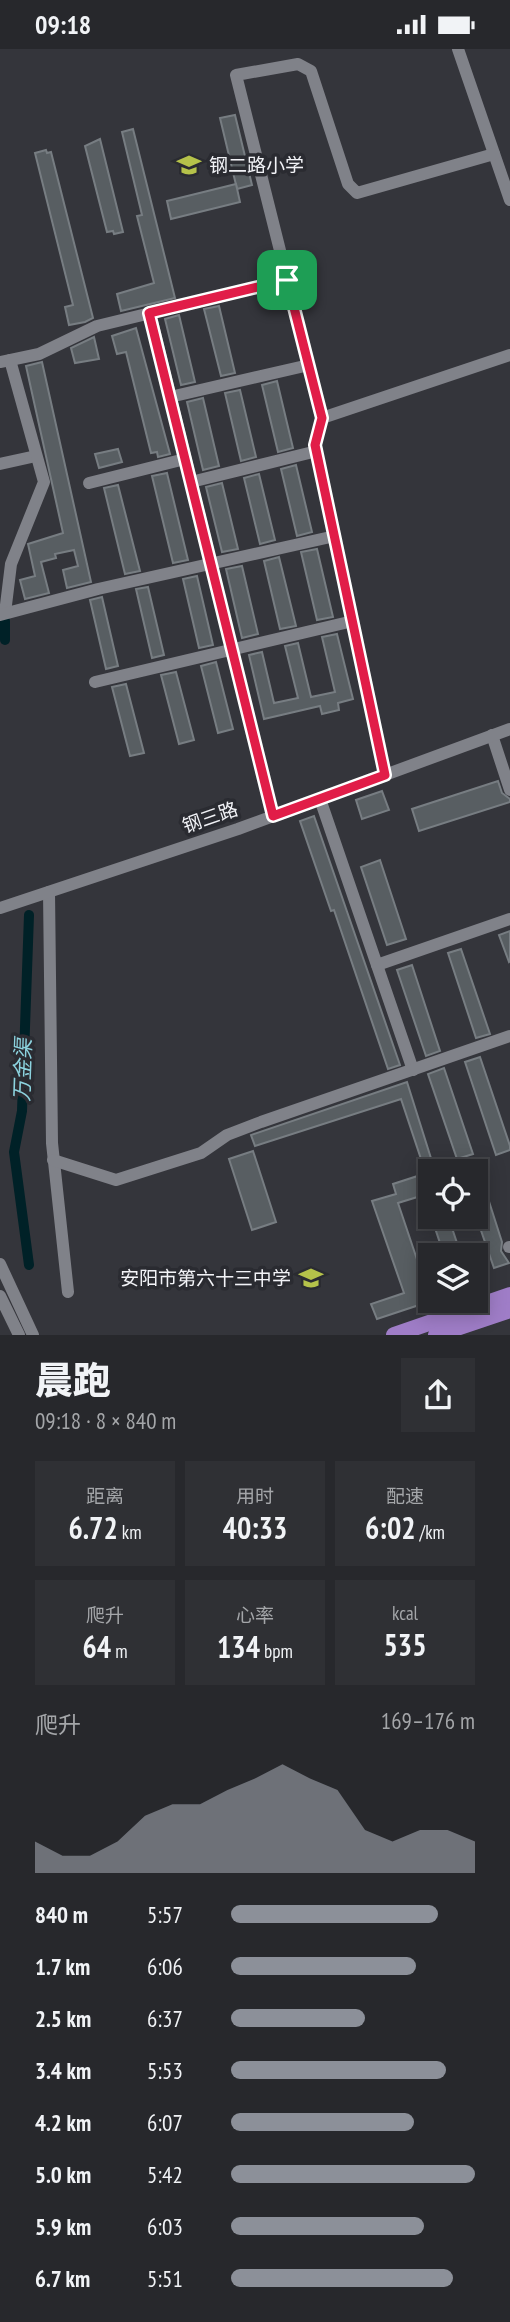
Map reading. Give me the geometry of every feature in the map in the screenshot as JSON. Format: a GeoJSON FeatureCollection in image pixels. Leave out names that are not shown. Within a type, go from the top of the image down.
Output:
{"type":"FeatureCollection","features":[{"type":"Feature","properties":{"kind":"main road"},"geometry":{"type":"LineString","coordinates":[[394,1335],[510,1296]]}},
{"type":"Feature","properties":{"kind":"main road"},"geometry":{"type":"LineString","coordinates":[[436,1335],[510,1310]]}},
{"type":"Feature","properties":{"kind":"street"},"geometry":{"type":"LineString","coordinates":[[458,49],[510,200]]}},
{"type":"Feature","properties":{"kind":"street"},"geometry":{"type":"LineString","coordinates":[[385,775],[317,451],[322,418],[236,75],[298,64],[311,71],[348,184],[357,193],[494,154]]}},
{"type":"Feature","properties":{"kind":"street"},"geometry":{"type":"LineString","coordinates":[[287,280],[84,330],[39,354],[5,361],[36,456],[43,489],[11,564],[3,614],[335,536]]}},
{"type":"Feature","properties":{"kind":"street"},"geometry":{"type":"LineString","coordinates":[[149,313],[273,816]]}},
{"type":"Feature","properties":{"kind":"street"},"geometry":{"type":"LineString","coordinates":[[322,418],[510,355]]}},
{"type":"Feature","properties":{"kind":"street"},"geometry":{"type":"LineString","coordinates":[[170,397],[309,365]]}},
{"type":"Feature","properties":{"kind":"street"},"geometry":{"type":"LineString","coordinates":[[191,482],[317,451]]}},
{"type":"Feature","properties":{"kind":"street"},"geometry":{"type":"LineString","coordinates":[[0,464],[36,456]]}},
{"type":"Feature","properties":{"kind":"street"},"geometry":{"type":"LineString","coordinates":[[89,483],[185,459]]}},
{"type":"Feature","properties":{"kind":"street"},"geometry":{"type":"LineString","coordinates":[[95,682],[353,621]]}},
{"type":"Feature","properties":{"kind":"street","name":"钢三路"},"geometry":{"type":"LineString","coordinates":[[0,908],[273,816],[510,729]]}},
{"type":"Feature","properties":{"kind":"street"},"geometry":{"type":"LineString","coordinates":[[492,736],[510,790]]}},
{"type":"Feature","properties":{"kind":"street"},"geometry":{"type":"LineString","coordinates":[[320,799],[413,1070]]}},
{"type":"Feature","properties":{"kind":"street"},"geometry":{"type":"LineString","coordinates":[[49,892],[53,1160],[68,1292]]}},
{"type":"Feature","properties":{"kind":"street"},"geometry":{"type":"LineString","coordinates":[[377,965],[510,919]]}},
{"type":"Feature","properties":{"kind":"street"},"geometry":{"type":"LineString","coordinates":[[53,1160],[78,1165],[106,1179],[116,1180],[201,1153],[227,1135],[261,1122],[510,1037]]}},
{"type":"Feature","properties":{"kind":"street"},"geometry":{"type":"LineString","coordinates":[[0,1263],[33,1335]]}},
{"type":"Feature","properties":{"kind":"street"},"geometry":{"type":"LineString","coordinates":[[0,1296],[19,1335]]}},
{"type":"Feature","properties":{"kind":"building"},"geometry":{"type":"Polygon","coordinates":[[[235,115],[252,185],[237,189],[220,118],[235,115]]]}},
{"type":"Feature","properties":{"kind":"building"},"geometry":{"type":"Polygon","coordinates":[[[133,129],[175,298],[121,311],[117,294],[154,283],[137,216],[142,215],[122,132],[133,129]]]}},
{"type":"Feature","properties":{"kind":"building"},"geometry":{"type":"Polygon","coordinates":[[[100,139],[123,232],[114,234],[113,231],[107,232],[85,146],[100,139]]]}},
{"type":"Feature","properties":{"kind":"building"},"geometry":{"type":"Polygon","coordinates":[[[46,150],[47,153],[51,152],[93,318],[69,325],[65,307],[73,305],[35,153],[46,150]]]}},
{"type":"Feature","properties":{"kind":"building"},"geometry":{"type":"Polygon","coordinates":[[[236,184],[240,202],[171,219],[167,201],[236,184]]]}},
{"type":"Feature","properties":{"kind":"building"},"geometry":{"type":"Polygon","coordinates":[[[219,306],[235,373],[221,376],[204,309],[219,306]]]}},
{"type":"Feature","properties":{"kind":"building"},"geometry":{"type":"Polygon","coordinates":[[[179,315],[195,382],[181,385],[165,319],[179,315]]]}},
{"type":"Feature","properties":{"kind":"building"},"geometry":{"type":"Polygon","coordinates":[[[136,328],[170,454],[158,457],[157,452],[151,453],[126,352],[117,354],[112,336],[136,328]]]}},
{"type":"Feature","properties":{"kind":"building"},"geometry":{"type":"Polygon","coordinates":[[[94,337],[99,359],[75,363],[71,348],[94,337]]]}},
{"type":"Feature","properties":{"kind":"building"},"geometry":{"type":"Polygon","coordinates":[[[42,362],[91,582],[67,588],[63,570],[78,566],[74,550],[55,554],[56,558],[41,562],[49,593],[25,599],[20,580],[35,576],[28,544],[63,533],[26,366],[42,362]]]}},
{"type":"Feature","properties":{"kind":"building"},"geometry":{"type":"Polygon","coordinates":[[[277,381],[293,448],[278,452],[262,385],[277,381]]]}},
{"type":"Feature","properties":{"kind":"building"},"geometry":{"type":"Polygon","coordinates":[[[240,390],[256,457],[241,461],[225,393],[240,390]]]}},
{"type":"Feature","properties":{"kind":"building"},"geometry":{"type":"Polygon","coordinates":[[[203,398],[219,466],[203,470],[187,402],[203,398]]]}},
{"type":"Feature","properties":{"kind":"building"},"geometry":{"type":"Polygon","coordinates":[[[118,449],[122,462],[99,468],[95,454],[118,449]]]}},
{"type":"Feature","properties":{"kind":"building"},"geometry":{"type":"Polygon","coordinates":[[[296,465],[312,532],[297,536],[281,469],[296,465]]]}},
{"type":"Feature","properties":{"kind":"building"},"geometry":{"type":"Polygon","coordinates":[[[167,473],[188,560],[173,563],[152,476],[167,473]]]}},
{"type":"Feature","properties":{"kind":"building"},"geometry":{"type":"Polygon","coordinates":[[[259,474],[275,540],[260,544],[244,478],[259,474]]]}},
{"type":"Feature","properties":{"kind":"building"},"geometry":{"type":"Polygon","coordinates":[[[222,483],[238,549],[222,552],[206,487],[222,483]]]}},
{"type":"Feature","properties":{"kind":"building"},"geometry":{"type":"Polygon","coordinates":[[[118,485],[140,571],[125,574],[104,488],[118,485]]]}},
{"type":"Feature","properties":{"kind":"building"},"geometry":{"type":"Polygon","coordinates":[[[317,549],[333,617],[317,620],[301,552],[317,549]]]}},
{"type":"Feature","properties":{"kind":"building"},"geometry":{"type":"Polygon","coordinates":[[[279,557],[296,626],[280,629],[264,561],[279,557]]]}},
{"type":"Feature","properties":{"kind":"building"},"geometry":{"type":"Polygon","coordinates":[[[242,566],[258,634],[242,638],[226,569],[242,566]]]}},
{"type":"Feature","properties":{"kind":"building"},"geometry":{"type":"Polygon","coordinates":[[[197,576],[213,645],[199,648],[183,579],[197,576]]]}},
{"type":"Feature","properties":{"kind":"building"},"geometry":{"type":"Polygon","coordinates":[[[148,587],[164,655],[152,658],[136,589],[148,587]]]}},
{"type":"Feature","properties":{"kind":"building"},"geometry":{"type":"Polygon","coordinates":[[[102,597],[118,666],[106,669],[90,600],[102,597]]]}},
{"type":"Feature","properties":{"kind":"building"},"geometry":{"type":"Polygon","coordinates":[[[337,634],[353,699],[338,703],[339,710],[322,714],[320,706],[264,719],[249,655],[262,652],[274,703],[298,698],[285,646],[298,643],[311,697],[335,692],[322,637],[337,634]]]}},
{"type":"Feature","properties":{"kind":"building"},"geometry":{"type":"Polygon","coordinates":[[[216,662],[233,729],[218,733],[201,666],[216,662]]]}},
{"type":"Feature","properties":{"kind":"building"},"geometry":{"type":"Polygon","coordinates":[[[176,672],[194,740],[179,744],[161,675],[176,672]]]}},
{"type":"Feature","properties":{"kind":"building"},"geometry":{"type":"Polygon","coordinates":[[[126,684],[144,753],[130,756],[112,687],[126,684]]]}},
{"type":"Feature","properties":{"kind":"building"},"geometry":{"type":"Polygon","coordinates":[[[498,781],[502,793],[510,802],[419,831],[412,809],[498,781]]]}},
{"type":"Feature","properties":{"kind":"building"},"geometry":{"type":"Polygon","coordinates":[[[382,791],[389,810],[362,819],[356,800],[382,791]]]}},
{"type":"Feature","properties":{"kind":"building"},"geometry":{"type":"Polygon","coordinates":[[[314,816],[400,1065],[388,1069],[334,910],[331,911],[300,821],[314,816]]]}},
{"type":"Feature","properties":{"kind":"building"},"geometry":{"type":"Polygon","coordinates":[[[380,860],[406,939],[387,945],[361,867],[380,860]]]}},
{"type":"Feature","properties":{"kind":"building"},"geometry":{"type":"Polygon","coordinates":[[[510,931],[510,961],[509,962],[499,935],[510,931]]]}},
{"type":"Feature","properties":{"kind":"building"},"geometry":{"type":"Polygon","coordinates":[[[461,949],[490,1034],[476,1038],[448,953],[461,949]]]}},
{"type":"Feature","properties":{"kind":"building"},"geometry":{"type":"Polygon","coordinates":[[[412,965],[440,1051],[426,1056],[397,970],[412,965]]]}},
{"type":"Feature","properties":{"kind":"building"},"geometry":{"type":"Polygon","coordinates":[[[480,1057],[510,1146],[510,1150],[496,1155],[465,1062],[480,1057]]]}},
{"type":"Feature","properties":{"kind":"building"},"geometry":{"type":"Polygon","coordinates":[[[444,1068],[473,1154],[457,1159],[428,1074],[444,1068]]]}},
{"type":"Feature","properties":{"kind":"building"},"geometry":{"type":"Polygon","coordinates":[[[407,1082],[431,1159],[421,1159],[401,1099],[255,1146],[251,1135],[407,1082]]]}},
{"type":"Feature","properties":{"kind":"building"},"geometry":{"type":"Polygon","coordinates":[[[253,1151],[276,1222],[252,1230],[229,1159],[253,1151]]]}},
{"type":"Feature","properties":{"kind":"building"},"geometry":{"type":"Polygon","coordinates":[[[418,1176],[418,1197],[398,1203],[418,1262],[418,1305],[377,1319],[371,1304],[404,1293],[372,1201],[396,1194],[393,1184],[418,1176]]]}},
{"type":"Feature","properties":{"kind":"building"},"geometry":{"type":"Polygon","coordinates":[[[488,1198],[502,1242],[501,1251],[509,1263],[494,1268],[488,1243],[485,1243],[480,1229],[488,1229],[488,1198]]]}},
{"type":"Feature","properties":{"kind":"building"},"geometry":{"type":"Polygon","coordinates":[[[435,1229],[452,1229],[457,1243],[440,1243],[435,1229]]]}},
{"type":"Feature","properties":{"kind":"waterway","name":"万金渠"},"geometry":{"type":"LineString","coordinates":[[5,621],[5,640]]}},
{"type":"Feature","properties":{"kind":"waterway","name":"万金渠"},"geometry":{"type":"LineString","coordinates":[[29,915],[22,1111],[14,1152],[29,1265]]}},
{"type":"Feature","properties":{"kind":"place","name":"钢二路小学"},"geometry":{"type":"Point","coordinates":[189,165]}},
{"type":"Feature","properties":{"kind":"place","name":"安阳市第六十三中学"},"geometry":{"type":"Point","coordinates":[311,1278]}},
{"type":"Feature","properties":{"kind":"route"},"geometry":{"type":"LineString","coordinates":[[287,280],[322,418],[315,445],[385,775],[273,816],[149,313],[287,280]]}}]}
